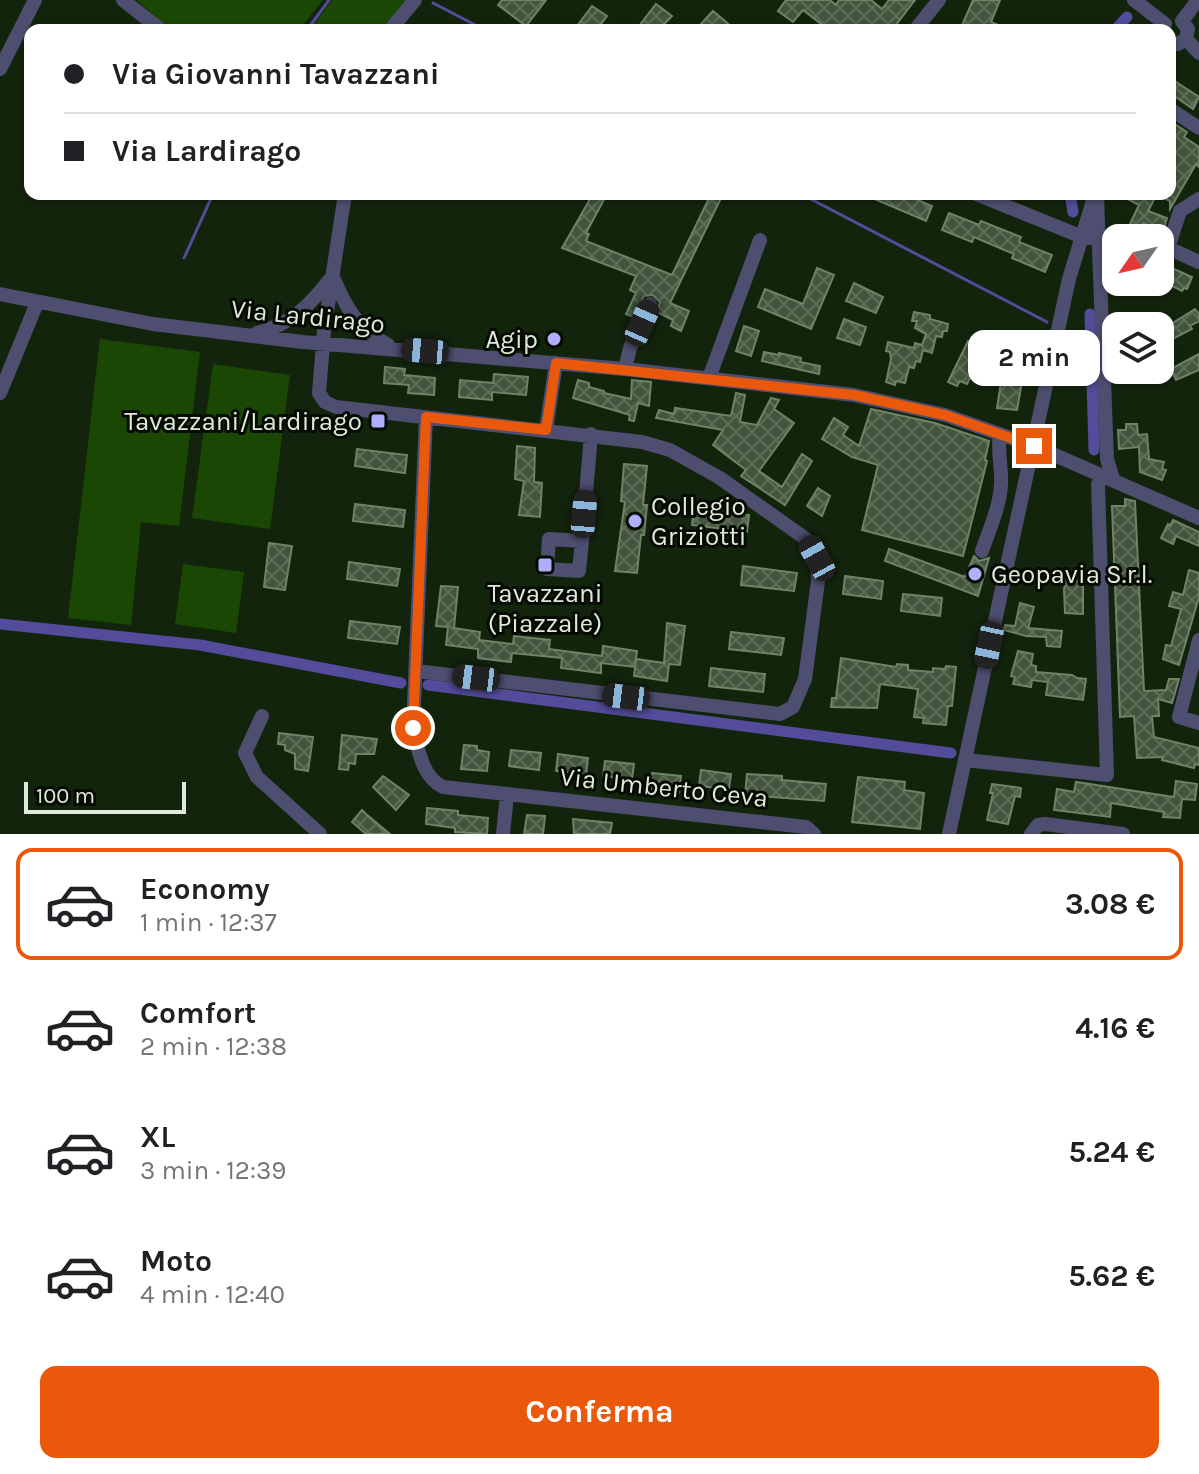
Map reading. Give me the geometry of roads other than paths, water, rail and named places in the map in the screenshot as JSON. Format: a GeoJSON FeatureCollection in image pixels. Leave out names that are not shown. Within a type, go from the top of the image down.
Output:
{"type":"FeatureCollection","features":[{"type":"Feature","properties":{"kind":"street"},"geometry":{"type":"LineString","coordinates":[[0,67],[35,0]]}},
{"type":"Feature","properties":{"kind":"street"},"geometry":{"type":"LineString","coordinates":[[123,0],[153,24]]}},
{"type":"Feature","properties":{"kind":"street"},"geometry":{"type":"LineString","coordinates":[[395,24],[415,0]]}},
{"type":"Feature","properties":{"kind":"street"},"geometry":{"type":"LineString","coordinates":[[920,24],[939,0]]}},
{"type":"Feature","properties":{"kind":"street"},"geometry":{"type":"LineString","coordinates":[[1134,0],[1161,24]]}},
{"type":"Feature","properties":{"kind":"street"},"geometry":{"type":"LineString","coordinates":[[1182,21],[1198,0]]}},
{"type":"Feature","properties":{"kind":"street"},"geometry":{"type":"LineString","coordinates":[[1167,24],[1173,19],[1182,21],[1188,29],[1186,39],[1176,44]]}},
{"type":"Feature","properties":{"kind":"street"},"geometry":{"type":"LineString","coordinates":[[1186,39],[1199,53]]}},
{"type":"Feature","properties":{"kind":"street"},"geometry":{"type":"LineString","coordinates":[[1176,113],[1199,128]]}},
{"type":"Feature","properties":{"kind":"street"},"geometry":{"type":"LineString","coordinates":[[1174,224],[1180,211],[1199,199]]}},
{"type":"Feature","properties":{"kind":"street"},"geometry":{"type":"LineString","coordinates":[[344,200],[323,343],[319,393],[325,402],[336,407],[591,434],[642,442],[670,450],[720,478],[806,539],[817,558],[818,581],[805,679],[793,707],[780,714],[416,671],[426,417]]}},
{"type":"Feature","properties":{"kind":"street"},"geometry":{"type":"LineString","coordinates":[[991,200],[1080,236],[1102,241]]}},
{"type":"Feature","properties":{"kind":"street"},"geometry":{"type":"LineString","coordinates":[[949,834],[1080,236],[1094,200]]}},
{"type":"Feature","properties":{"kind":"street"},"geometry":{"type":"LineString","coordinates":[[965,760],[1107,775],[1107,459],[1096,200]]}},
{"type":"Feature","properties":{"kind":"street"},"geometry":{"type":"LineString","coordinates":[[709,378],[760,240]]}},
{"type":"Feature","properties":{"kind":"street"},"geometry":{"type":"LineString","coordinates":[[1174,251],[1199,262]]}},
{"type":"Feature","properties":{"kind":"street"},"geometry":{"type":"LineString","coordinates":[[249,335],[287,323],[305,310],[332,276]]}},
{"type":"Feature","properties":{"kind":"street"},"geometry":{"type":"LineString","coordinates":[[332,276],[346,308],[358,325],[395,349]]}},
{"type":"Feature","properties":{"kind":"street","name":"Via Lardirago"},"geometry":{"type":"LineString","coordinates":[[0,294],[153,324],[323,343],[625,369],[854,395],[945,415],[1034,446],[1106,481],[1199,518]]}},
{"type":"Feature","properties":{"kind":"street"},"geometry":{"type":"LineString","coordinates":[[0,393],[37,303]]}},
{"type":"Feature","properties":{"kind":"street"},"geometry":{"type":"LineString","coordinates":[[625,369],[630,348],[650,304]]}},
{"type":"Feature","properties":{"kind":"street"},"geometry":{"type":"LineString","coordinates":[[546,430],[556,363]]}},
{"type":"Feature","properties":{"kind":"street"},"geometry":{"type":"LineString","coordinates":[[582,541],[591,434]]}},
{"type":"Feature","properties":{"kind":"street"},"geometry":{"type":"LineString","coordinates":[[982,551],[999,502],[1002,482],[998,450],[1000,434]]}},
{"type":"Feature","properties":{"kind":"street"},"geometry":{"type":"LineString","coordinates":[[1199,640],[1179,717],[1199,723]]}},
{"type":"Feature","properties":{"kind":"street","name":"Via Umberto Ceva"},"geometry":{"type":"LineString","coordinates":[[416,671],[413,728],[425,769],[434,783],[443,787],[806,827],[814,834]]}},
{"type":"Feature","properties":{"kind":"street"},"geometry":{"type":"LineString","coordinates":[[262,716],[245,753],[257,777],[320,834]]}},
{"type":"Feature","properties":{"kind":"street"},"geometry":{"type":"LineString","coordinates":[[503,834],[507,795]]}},
{"type":"Feature","properties":{"kind":"street"},"geometry":{"type":"LineString","coordinates":[[1031,834],[1038,825],[1045,824],[1123,834]]}},
{"type":"Feature","properties":{"kind":"waterway"},"geometry":{"type":"LineString","coordinates":[[311,24],[329,0]]}},
{"type":"Feature","properties":{"kind":"waterway"},"geometry":{"type":"LineString","coordinates":[[433,3],[473,24]]}},
{"type":"Feature","properties":{"kind":"waterway"},"geometry":{"type":"LineString","coordinates":[[1121,24],[1127,17]]}},
{"type":"Feature","properties":{"kind":"waterway"},"geometry":{"type":"LineString","coordinates":[[184,258],[210,200]]}},
{"type":"Feature","properties":{"kind":"waterway"},"geometry":{"type":"LineString","coordinates":[[813,200],[1047,322]]}},
{"type":"Feature","properties":{"kind":"waterway"},"geometry":{"type":"LineString","coordinates":[[1071,200],[1073,212]]}},
{"type":"Feature","properties":{"kind":"waterway"},"geometry":{"type":"LineString","coordinates":[[1090,314],[1094,450]]}},
{"type":"Feature","properties":{"kind":"waterway"},"geometry":{"type":"LineString","coordinates":[[0,624],[200,645],[401,683]]}},
{"type":"Feature","properties":{"kind":"waterway"},"geometry":{"type":"LineString","coordinates":[[428,685],[951,753]]}},
{"type":"Feature","properties":{"kind":"place","name":"Agip"},"geometry":{"type":"Point","coordinates":[554,339]}},
{"type":"Feature","properties":{"kind":"place","name":"Tavazzani/Lardirago"},"geometry":{"type":"Point","coordinates":[378,421]}},
{"type":"Feature","properties":{"kind":"place","name":"Collegio Griziotti"},"geometry":{"type":"Point","coordinates":[635,521]}},
{"type":"Feature","properties":{"kind":"place","name":"Tavazzani (Piazzale)"},"geometry":{"type":"Point","coordinates":[545,565]}},
{"type":"Feature","properties":{"kind":"place","name":"Geopavia S.r.l."},"geometry":{"type":"Point","coordinates":[975,574]}}]}
